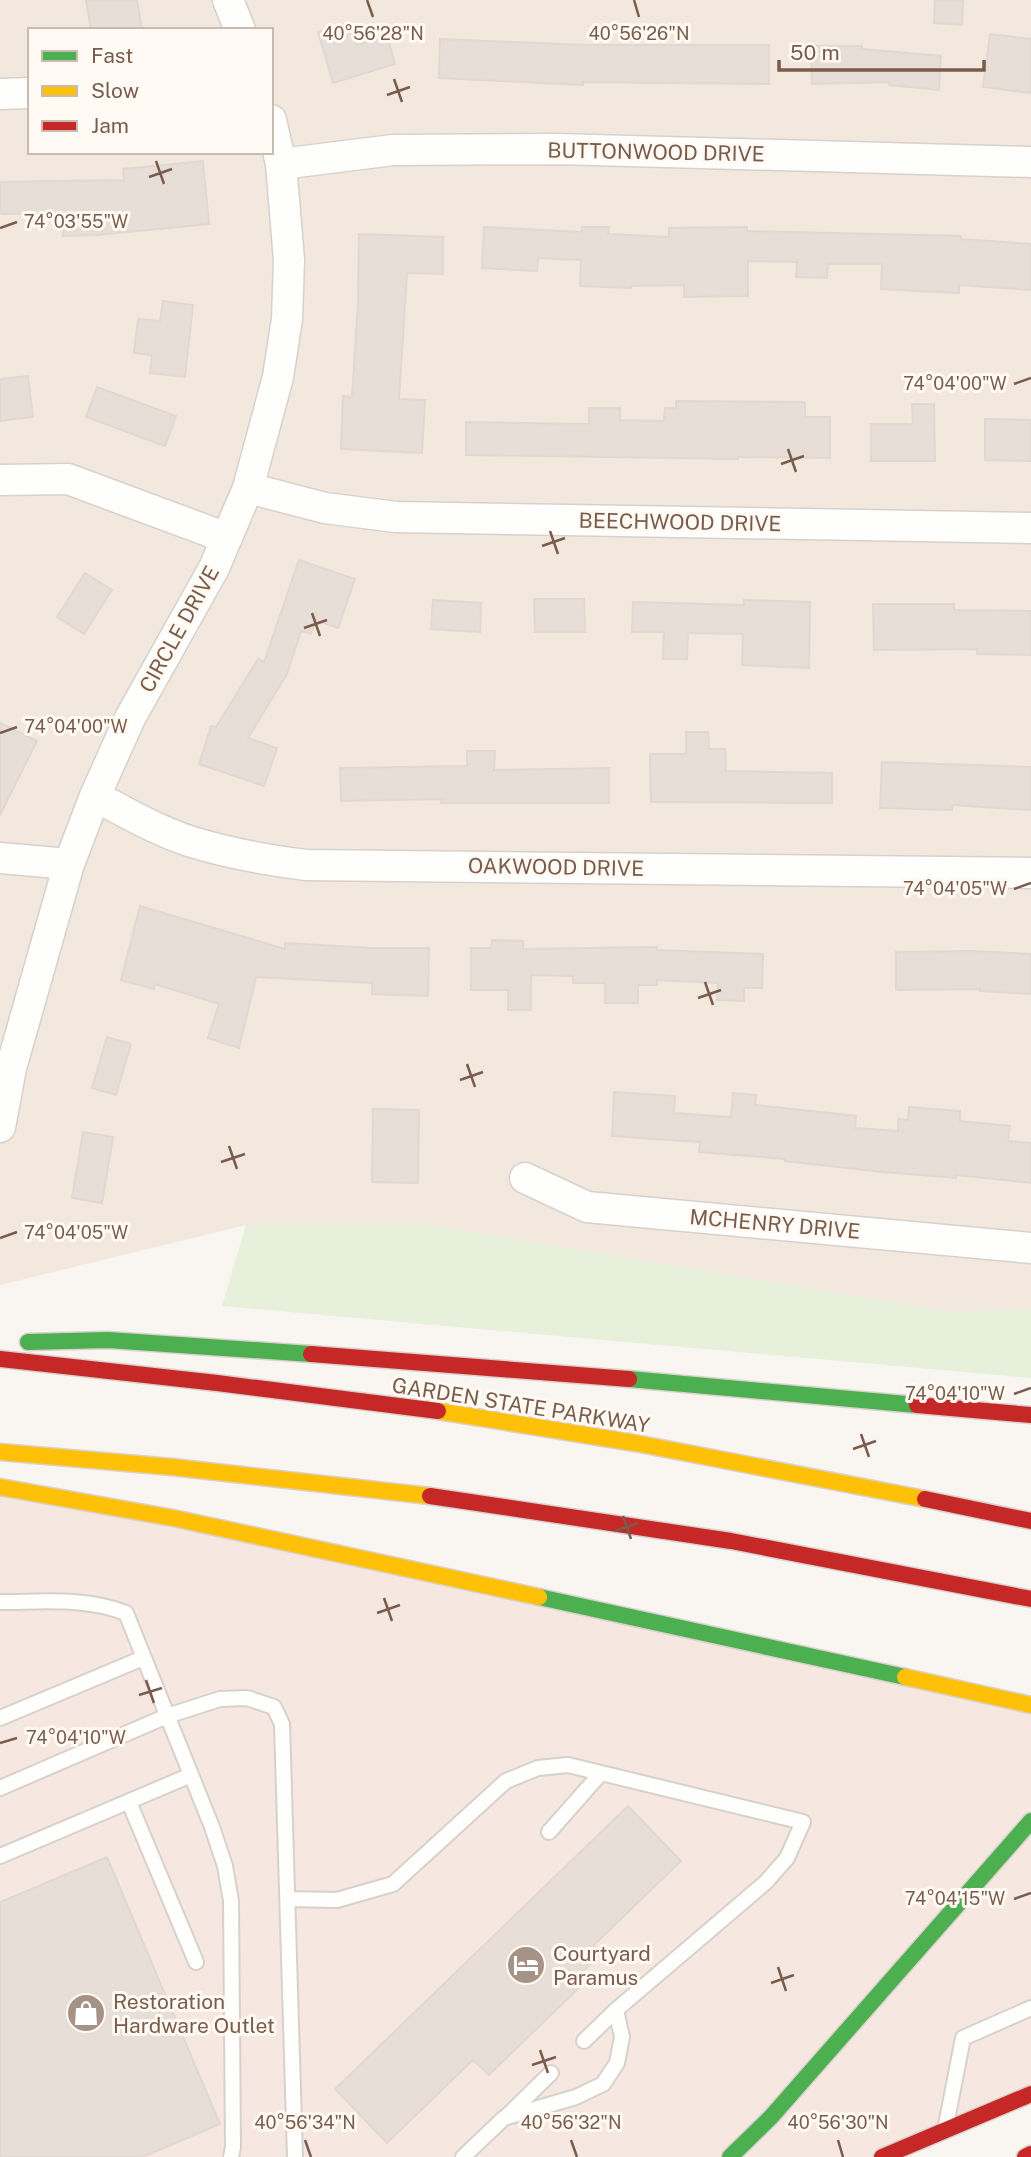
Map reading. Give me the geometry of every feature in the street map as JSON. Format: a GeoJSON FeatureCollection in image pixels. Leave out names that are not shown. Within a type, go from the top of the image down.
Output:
{"type":"FeatureCollection","features":[{"type":"Feature","properties":{"kind":"highway"},"geometry":{"type":"LineString","coordinates":[[13,1342],[108,1340],[457,1364],[1031,1415]]}},
{"type":"Feature","properties":{"kind":"highway","name":"GARDEN STATE PARKWAY"},"geometry":{"type":"LineString","coordinates":[[0,1359],[282,1391],[550,1429],[776,1469],[1031,1521]]}},
{"type":"Feature","properties":{"kind":"highway"},"geometry":{"type":"LineString","coordinates":[[0,1452],[247,1474],[579,1518],[688,1534],[1031,1599]]}},
{"type":"Feature","properties":{"kind":"highway"},"geometry":{"type":"LineString","coordinates":[[0,1487],[295,1543],[1031,1705]]}},
{"type":"Feature","properties":{"kind":"highway"},"geometry":{"type":"LineString","coordinates":[[730,2157],[771,2117],[1031,1821]]}},
{"type":"Feature","properties":{"kind":"highway"},"geometry":{"type":"LineString","coordinates":[[882,2157],[1031,2094]]}},
{"type":"Feature","properties":{"kind":"highway"},"geometry":{"type":"LineString","coordinates":[[1025,2157],[1031,2154]]}},
{"type":"Feature","properties":{"kind":"street"},"geometry":{"type":"LineString","coordinates":[[229,0],[239,28]]}},
{"type":"Feature","properties":{"kind":"street"},"geometry":{"type":"LineString","coordinates":[[0,94],[28,93]]}},
{"type":"Feature","properties":{"kind":"street","name":"CIRCLE DRIVE"},"geometry":{"type":"LineString","coordinates":[[0,1127],[18,1042],[69,864],[95,796],[130,718],[214,568],[248,488],[278,377],[287,319],[289,260],[281,164],[273,129]]}},
{"type":"Feature","properties":{"kind":"street","name":"BUTTONWOOD DRIVE"},"geometry":{"type":"LineString","coordinates":[[281,164],[393,150],[558,149],[1031,162]]}},
{"type":"Feature","properties":{"kind":"street"},"geometry":{"type":"LineString","coordinates":[[0,480],[68,479],[227,538]]}},
{"type":"Feature","properties":{"kind":"street","name":"BEECHWOOD DRIVE"},"geometry":{"type":"LineString","coordinates":[[248,488],[324,508],[396,517],[1031,528]]}},
{"type":"Feature","properties":{"kind":"street","name":"OAKWOOD DRIVE"},"geometry":{"type":"LineString","coordinates":[[95,796],[141,821],[188,841],[250,858],[306,865],[1031,873]]}},
{"type":"Feature","properties":{"kind":"street"},"geometry":{"type":"LineString","coordinates":[[0,858],[69,864]]}},
{"type":"Feature","properties":{"kind":"street","name":"MCHENRY DRIVE"},"geometry":{"type":"LineString","coordinates":[[525,1178],[587,1207],[1031,1248]]}},
{"type":"Feature","properties":{"kind":"lane"},"geometry":{"type":"LineString","coordinates":[[0,1602],[81,1602],[108,1606],[126,1613],[225,1866],[231,1901],[231,2157]]}},
{"type":"Feature","properties":{"kind":"lane"},"geometry":{"type":"LineString","coordinates":[[0,1718],[144,1658]]}},
{"type":"Feature","properties":{"kind":"lane"},"geometry":{"type":"LineString","coordinates":[[0,1788],[167,1716],[220,1699],[247,1698],[274,1707],[282,1724],[295,2157]]}},
{"type":"Feature","properties":{"kind":"lane"},"geometry":{"type":"LineString","coordinates":[[287,1899],[337,1900],[393,1884],[506,1781],[538,1768],[568,1765],[803,1822],[788,1858],[766,1882],[616,2010],[584,2041]]}},
{"type":"Feature","properties":{"kind":"lane"},"geometry":{"type":"LineString","coordinates":[[549,1832],[601,1773]]}},
{"type":"Feature","properties":{"kind":"lane"},"geometry":{"type":"LineString","coordinates":[[0,1856],[191,1775]]}},
{"type":"Feature","properties":{"kind":"lane"},"geometry":{"type":"LineString","coordinates":[[129,1802],[196,1962]]}},
{"type":"Feature","properties":{"kind":"lane"},"geometry":{"type":"LineString","coordinates":[[945,2131],[963,2038],[1031,2008]]}},
{"type":"Feature","properties":{"kind":"lane"},"geometry":{"type":"LineString","coordinates":[[504,2118],[576,2098],[603,2084],[617,2063],[622,2037],[616,2010]]}},
{"type":"Feature","properties":{"kind":"lane"},"geometry":{"type":"LineString","coordinates":[[463,2157],[551,2073]]}},
{"type":"Feature","properties":{"kind":"shaded area"},"geometry":{"type":"Polygon","coordinates":[[[0,0],[1031,0],[1031,1309],[949,1312],[246,1225],[0,1285],[0,0]]]}},
{"type":"Feature","properties":{"kind":"shaded area"},"geometry":{"type":"Polygon","coordinates":[[[0,1487],[1031,1705],[1031,2094],[882,2157],[0,2157],[0,1487]]]}},
{"type":"Feature","properties":{"kind":"green space"},"geometry":{"type":"Polygon","coordinates":[[[246,1225],[431,1225],[949,1312],[1031,1309],[1031,1378],[222,1306],[246,1225]]]}},
{"type":"Feature","properties":{"kind":"building"},"geometry":{"type":"Polygon","coordinates":[[[86,0],[137,0],[142,28],[91,28],[86,0]]]}},
{"type":"Feature","properties":{"kind":"building"},"geometry":{"type":"Polygon","coordinates":[[[935,0],[963,0],[962,25],[934,23],[935,0]]]}},
{"type":"Feature","properties":{"kind":"building"},"geometry":{"type":"Polygon","coordinates":[[[351,22],[357,45],[387,36],[395,64],[333,83],[318,32],[351,22]]]}},
{"type":"Feature","properties":{"kind":"building"},"geometry":{"type":"Polygon","coordinates":[[[990,34],[1031,39],[1031,93],[983,87],[990,34]]]}},
{"type":"Feature","properties":{"kind":"building"},"geometry":{"type":"Polygon","coordinates":[[[440,39],[584,45],[769,45],[769,84],[583,82],[583,85],[439,78],[440,39]]]}},
{"type":"Feature","properties":{"kind":"building"},"geometry":{"type":"Polygon","coordinates":[[[811,46],[862,46],[862,49],[941,56],[939,90],[889,85],[889,82],[812,84],[811,46]]]}},
{"type":"Feature","properties":{"kind":"building"},"geometry":{"type":"Polygon","coordinates":[[[203,161],[209,224],[63,236],[63,213],[0,214],[0,182],[124,180],[123,169],[203,161]]]}},
{"type":"Feature","properties":{"kind":"building"},"geometry":{"type":"Polygon","coordinates":[[[484,227],[582,232],[582,227],[609,227],[608,234],[669,237],[669,228],[747,227],[747,231],[961,236],[961,239],[1031,244],[1031,290],[959,285],[959,293],[881,289],[882,264],[828,264],[827,278],[796,277],[797,262],[748,261],[748,296],[684,297],[684,285],[631,288],[580,286],[581,260],[538,258],[537,271],[482,268],[484,227]]]}},
{"type":"Feature","properties":{"kind":"building"},"geometry":{"type":"Polygon","coordinates":[[[359,234],[443,237],[443,274],[407,273],[399,399],[425,400],[422,453],[341,449],[343,396],[352,397],[359,234]]]}},
{"type":"Feature","properties":{"kind":"building"},"geometry":{"type":"Polygon","coordinates":[[[163,301],[193,305],[185,377],[150,373],[152,355],[134,353],[138,319],[160,321],[163,301]]]}},
{"type":"Feature","properties":{"kind":"building"},"geometry":{"type":"Polygon","coordinates":[[[28,376],[33,417],[0,421],[0,379],[28,376]]]}},
{"type":"Feature","properties":{"kind":"building"},"geometry":{"type":"Polygon","coordinates":[[[97,387],[176,416],[165,446],[86,417],[97,387]]]}},
{"type":"Feature","properties":{"kind":"building"},"geometry":{"type":"Polygon","coordinates":[[[676,401],[805,402],[805,417],[830,417],[830,458],[466,455],[466,422],[589,424],[589,408],[620,408],[620,420],[664,421],[665,408],[676,408],[676,401]]]}},
{"type":"Feature","properties":{"kind":"building"},"geometry":{"type":"Polygon","coordinates":[[[912,404],[934,404],[935,461],[871,461],[871,424],[913,424],[912,404]]]}},
{"type":"Feature","properties":{"kind":"building"},"geometry":{"type":"Polygon","coordinates":[[[985,419],[1031,420],[1031,461],[985,460],[985,419]]]}},
{"type":"Feature","properties":{"kind":"building"},"geometry":{"type":"Polygon","coordinates":[[[299,560],[355,579],[338,628],[316,620],[311,634],[301,631],[287,674],[248,738],[277,748],[264,786],[199,764],[211,726],[216,727],[258,659],[264,662],[299,560]]]}},
{"type":"Feature","properties":{"kind":"building"},"geometry":{"type":"Polygon","coordinates":[[[85,573],[112,590],[84,634],[57,617],[85,573]]]}},
{"type":"Feature","properties":{"kind":"building"},"geometry":{"type":"Polygon","coordinates":[[[534,599],[584,599],[585,632],[535,632],[534,599]]]}},
{"type":"Feature","properties":{"kind":"building"},"geometry":{"type":"Polygon","coordinates":[[[433,600],[481,603],[480,632],[431,629],[433,600]]]}},
{"type":"Feature","properties":{"kind":"building"},"geometry":{"type":"Polygon","coordinates":[[[744,600],[810,602],[809,668],[742,665],[743,634],[688,633],[687,659],[663,659],[664,632],[632,632],[633,602],[744,605],[744,600]]]}},
{"type":"Feature","properties":{"kind":"building"},"geometry":{"type":"Polygon","coordinates":[[[873,604],[954,604],[954,610],[1031,611],[1031,655],[977,654],[977,649],[874,650],[873,604]]]}},
{"type":"Feature","properties":{"kind":"building"},"geometry":{"type":"Polygon","coordinates":[[[0,723],[37,741],[0,815],[0,723]]]}},
{"type":"Feature","properties":{"kind":"building"},"geometry":{"type":"Polygon","coordinates":[[[686,732],[708,732],[709,749],[725,749],[726,771],[832,773],[832,803],[651,802],[650,754],[686,754],[686,732]]]}},
{"type":"Feature","properties":{"kind":"building"},"geometry":{"type":"Polygon","coordinates":[[[467,751],[495,751],[494,770],[609,768],[609,803],[441,803],[442,799],[341,801],[340,768],[467,766],[467,751]]]}},
{"type":"Feature","properties":{"kind":"building"},"geometry":{"type":"Polygon","coordinates":[[[882,762],[1031,767],[1031,810],[952,805],[952,810],[880,808],[882,762]]]}},
{"type":"Feature","properties":{"kind":"building"},"geometry":{"type":"Polygon","coordinates":[[[140,906],[285,949],[285,943],[429,948],[428,996],[372,994],[372,983],[256,977],[239,1048],[208,1038],[219,1004],[155,984],[154,989],[121,980],[140,906]]]}},
{"type":"Feature","properties":{"kind":"building"},"geometry":{"type":"Polygon","coordinates":[[[492,940],[523,941],[523,949],[657,947],[657,950],[763,954],[762,988],[744,988],[744,1001],[717,1000],[718,983],[657,980],[657,985],[638,985],[638,1003],[605,1003],[605,983],[573,983],[573,976],[531,975],[531,1010],[508,1010],[508,990],[471,990],[471,948],[491,948],[492,940]]]}},
{"type":"Feature","properties":{"kind":"building"},"geometry":{"type":"Polygon","coordinates":[[[972,951],[1031,954],[1031,994],[980,989],[896,990],[896,952],[972,951]]]}},
{"type":"Feature","properties":{"kind":"building"},"geometry":{"type":"Polygon","coordinates":[[[107,1037],[131,1044],[116,1095],[92,1088],[107,1037]]]}},
{"type":"Feature","properties":{"kind":"building"},"geometry":{"type":"Polygon","coordinates":[[[614,1092],[675,1096],[674,1113],[731,1117],[733,1093],[756,1095],[755,1105],[856,1116],[855,1128],[898,1131],[898,1119],[908,1120],[909,1107],[960,1111],[960,1121],[1010,1126],[1008,1141],[1031,1143],[1031,1183],[956,1175],[956,1178],[883,1172],[785,1159],[699,1152],[700,1142],[612,1136],[614,1092]]]}},
{"type":"Feature","properties":{"kind":"building"},"geometry":{"type":"Polygon","coordinates":[[[373,1109],[419,1110],[418,1183],[372,1182],[373,1109]]]}},
{"type":"Feature","properties":{"kind":"building"},"geometry":{"type":"Polygon","coordinates":[[[83,1132],[113,1137],[102,1203],[72,1198],[83,1132]]]}},
{"type":"Feature","properties":{"kind":"building","name":"Courtyard Paramus"},"geometry":{"type":"Polygon","coordinates":[[[628,1806],[681,1861],[594,1945],[602,1953],[577,1977],[583,1984],[489,2075],[473,2060],[387,2143],[335,2089],[628,1806]]]}},
{"type":"Feature","properties":{"kind":"building","name":"Restoration Hardware Outlet"},"geometry":{"type":"Polygon","coordinates":[[[107,1857],[220,2124],[143,2157],[0,2157],[0,1902],[107,1857]]]}},
{"type":"Feature","properties":{"kind":"traffic: fast"},"geometry":{"type":"LineString","coordinates":[[28,1342],[108,1340],[311,1354]]}},
{"type":"Feature","properties":{"kind":"traffic: fast"},"geometry":{"type":"LineString","coordinates":[[629,1379],[917,1405]]}},
{"type":"Feature","properties":{"kind":"traffic: fast"},"geometry":{"type":"LineString","coordinates":[[539,1597],[905,1677]]}},
{"type":"Feature","properties":{"kind":"traffic: fast"},"geometry":{"type":"LineString","coordinates":[[730,2157],[771,2117],[1031,1821]]}},
{"type":"Feature","properties":{"kind":"traffic: slow"},"geometry":{"type":"LineString","coordinates":[[438,1411],[635,1443],[925,1499]]}},
{"type":"Feature","properties":{"kind":"traffic: slow"},"geometry":{"type":"LineString","coordinates":[[0,1452],[172,1467],[430,1496]]}},
{"type":"Feature","properties":{"kind":"traffic: slow"},"geometry":{"type":"LineString","coordinates":[[0,1487],[173,1518],[539,1597]]}},
{"type":"Feature","properties":{"kind":"traffic: slow"},"geometry":{"type":"LineString","coordinates":[[905,1677],[1031,1705]]}},
{"type":"Feature","properties":{"kind":"traffic: jam"},"geometry":{"type":"LineString","coordinates":[[311,1354],[629,1379]]}},
{"type":"Feature","properties":{"kind":"traffic: jam"},"geometry":{"type":"LineString","coordinates":[[0,1359],[438,1411]]}},
{"type":"Feature","properties":{"kind":"traffic: jam"},"geometry":{"type":"LineString","coordinates":[[917,1405],[1031,1415]]}},
{"type":"Feature","properties":{"kind":"traffic: jam"},"geometry":{"type":"LineString","coordinates":[[430,1496],[731,1541],[1031,1599]]}},
{"type":"Feature","properties":{"kind":"traffic: jam"},"geometry":{"type":"LineString","coordinates":[[925,1499],[1031,1521]]}},
{"type":"Feature","properties":{"kind":"traffic: jam"},"geometry":{"type":"LineString","coordinates":[[882,2157],[1031,2094]]}},
{"type":"Feature","properties":{"kind":"traffic: jam"},"geometry":{"type":"LineString","coordinates":[[1025,2157],[1031,2154]]}},
{"type":"Feature","properties":{"kind":"place","name":"Courtyard Paramus"},"geometry":{"type":"Point","coordinates":[526,1965]}},
{"type":"Feature","properties":{"kind":"place","name":"Restoration Hardware Outlet"},"geometry":{"type":"Point","coordinates":[86,2013]}}]}
